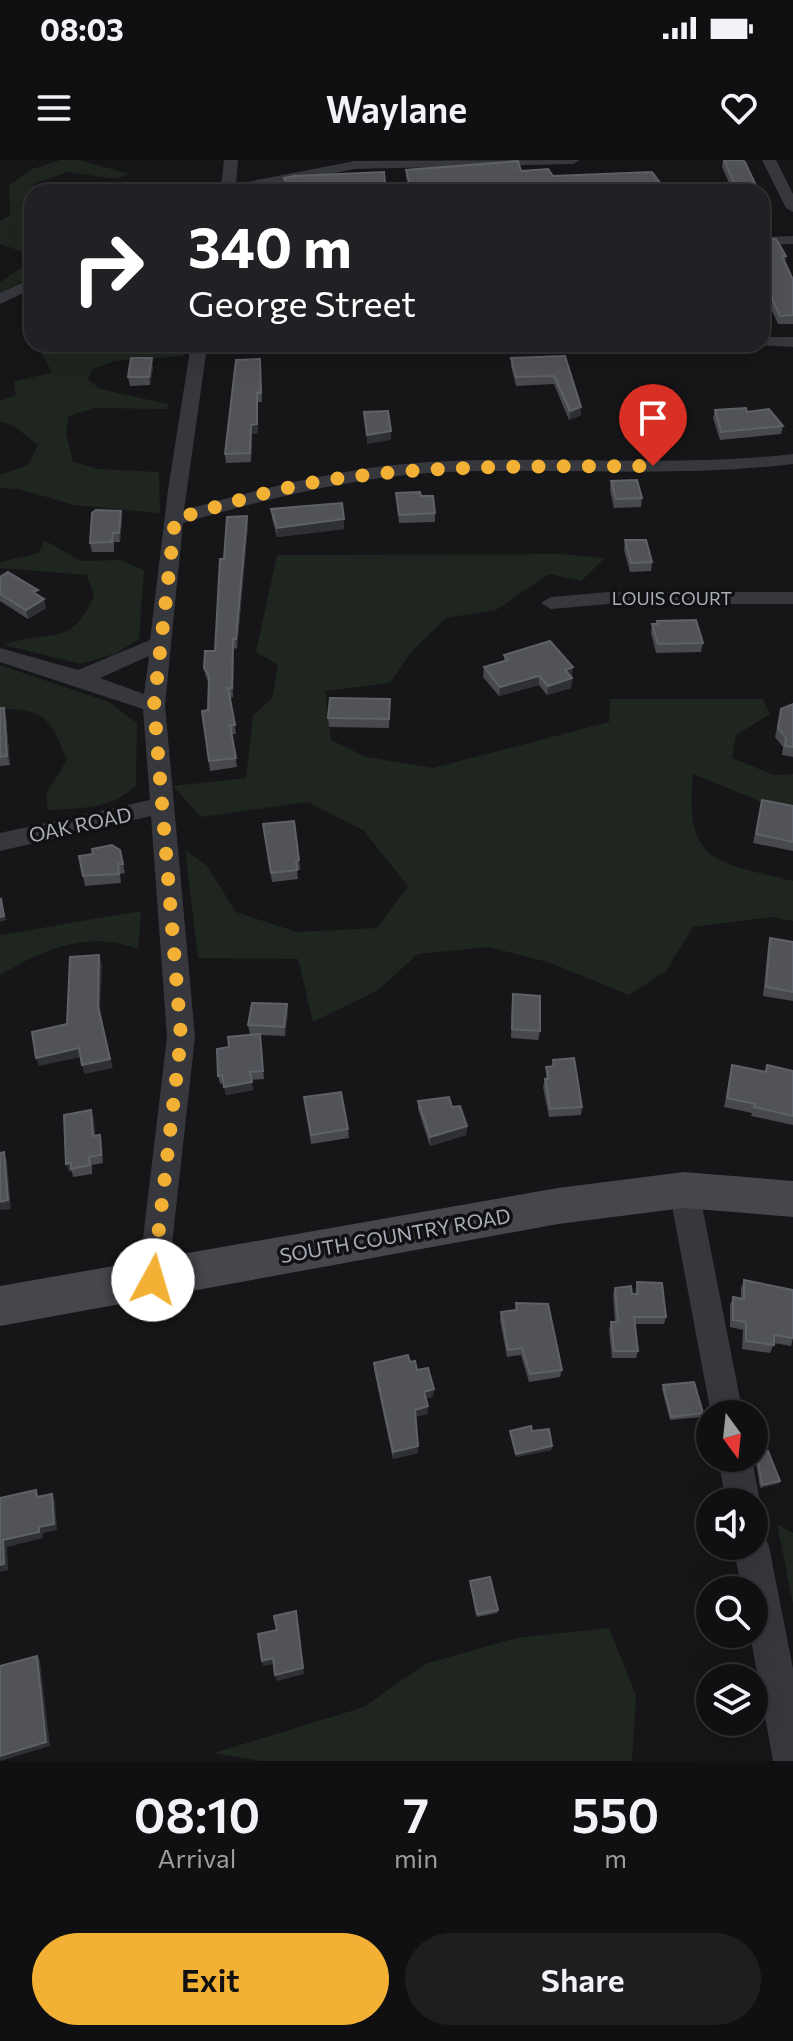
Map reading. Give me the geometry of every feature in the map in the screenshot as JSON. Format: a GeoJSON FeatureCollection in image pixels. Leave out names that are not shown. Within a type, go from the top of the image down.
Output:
{"type":"FeatureCollection","features":[{"type":"Feature","properties":{"kind":"main road","name":"SOUTH COUNTRY ROAD"},"geometry":{"type":"LineString","coordinates":[[0,1306],[422,1228],[684,1190],[793,1199]]}},
{"type":"Feature","properties":{"kind":"street"},"geometry":{"type":"LineString","coordinates":[[227,184],[231,160]]}},
{"type":"Feature","properties":{"kind":"street"},"geometry":{"type":"LineString","coordinates":[[261,184],[355,165],[573,160]]}},
{"type":"Feature","properties":{"kind":"street"},"geometry":{"type":"LineString","coordinates":[[768,160],[793,208]]}},
{"type":"Feature","properties":{"kind":"street"},"geometry":{"type":"LineString","coordinates":[[770,241],[793,240]]}},
{"type":"Feature","properties":{"kind":"street"},"geometry":{"type":"LineString","coordinates":[[0,299],[24,287]]}},
{"type":"Feature","properties":{"kind":"street"},"geometry":{"type":"LineString","coordinates":[[770,342],[793,342]]}},
{"type":"Feature","properties":{"kind":"street"},"geometry":{"type":"LineString","coordinates":[[153,1280],[181,1037],[154,705],[197,352]]}},
{"type":"Feature","properties":{"kind":"street"},"geometry":{"type":"LineString","coordinates":[[175,519],[337,478],[428,468],[667,466],[793,459]]}},
{"type":"Feature","properties":{"kind":"street","name":"LOUIS COURT"},"geometry":{"type":"LineString","coordinates":[[551,603],[609,598],[793,598]]}},
{"type":"Feature","properties":{"kind":"street"},"geometry":{"type":"LineString","coordinates":[[80,678],[161,643]]}},
{"type":"Feature","properties":{"kind":"street"},"geometry":{"type":"LineString","coordinates":[[0,655],[80,678],[154,705]]}},
{"type":"Feature","properties":{"kind":"street","name":"OAK ROAD"},"geometry":{"type":"LineString","coordinates":[[0,842],[160,806]]}},
{"type":"Feature","properties":{"kind":"street"},"geometry":{"type":"LineString","coordinates":[[684,1190],[724,1400]]}},
{"type":"Feature","properties":{"kind":"street"},"geometry":{"type":"LineString","coordinates":[[754,1560],[792,1761]]}},
{"type":"Feature","properties":{"kind":"shaded area"},"geometry":{"type":"Polygon","coordinates":[[[61,160],[79,160],[130,174],[115,179],[68,172],[34,184],[24,184],[24,252],[0,244],[0,221],[10,215],[9,185],[32,169],[61,160]]]}},
{"type":"Feature","properties":{"kind":"shaded area"},"geometry":{"type":"Polygon","coordinates":[[[24,263],[24,280],[0,293],[0,282],[24,263]]]}},
{"type":"Feature","properties":{"kind":"shaded area"},"geometry":{"type":"Polygon","coordinates":[[[41,352],[184,352],[184,356],[115,361],[93,369],[88,379],[100,389],[168,404],[167,409],[94,408],[69,416],[66,433],[73,462],[99,469],[159,472],[160,513],[74,505],[19,489],[0,488],[0,475],[28,465],[38,445],[14,426],[0,421],[0,401],[16,395],[14,382],[52,372],[41,352]]]}},
{"type":"Feature","properties":{"kind":"shaded area"},"geometry":{"type":"Polygon","coordinates":[[[44,540],[81,561],[120,560],[144,570],[139,639],[115,654],[80,664],[4,645],[68,631],[86,612],[94,595],[87,575],[0,568],[0,562],[39,553],[44,540]]]}},
{"type":"Feature","properties":{"kind":"shaded area"},"geometry":{"type":"Polygon","coordinates":[[[562,554],[605,558],[581,581],[549,574],[496,610],[446,618],[411,652],[390,683],[325,691],[331,740],[366,757],[433,768],[609,722],[610,699],[763,699],[770,714],[736,735],[732,758],[774,775],[793,774],[793,815],[693,774],[691,804],[694,826],[701,843],[712,854],[726,863],[793,881],[793,921],[772,917],[693,927],[666,971],[629,995],[551,963],[489,947],[418,954],[378,990],[313,1022],[298,959],[198,958],[185,850],[207,866],[236,912],[297,932],[377,928],[408,886],[363,830],[308,802],[201,817],[173,786],[246,778],[253,716],[272,698],[278,665],[256,652],[277,555],[562,554]]]}},
{"type":"Feature","properties":{"kind":"shaded area"},"geometry":{"type":"Polygon","coordinates":[[[0,665],[109,702],[137,723],[136,785],[106,803],[48,810],[46,794],[67,760],[51,726],[44,719],[27,711],[0,709],[0,665]]]}},
{"type":"Feature","properties":{"kind":"shaded area"},"geometry":{"type":"Polygon","coordinates":[[[141,911],[138,949],[101,941],[67,945],[33,957],[0,975],[0,935],[141,911]]]}},
{"type":"Feature","properties":{"kind":"shaded area"},"geometry":{"type":"Polygon","coordinates":[[[777,1524],[793,1533],[793,1604],[777,1524]]]}},
{"type":"Feature","properties":{"kind":"shaded area"},"geometry":{"type":"Polygon","coordinates":[[[609,1628],[636,1695],[632,1761],[260,1761],[214,1753],[364,1707],[425,1664],[516,1638],[609,1628]]]}},
{"type":"Feature","properties":{"kind":"building"},"geometry":{"type":"Polygon","coordinates":[[[724,160],[745,162],[755,184],[735,184],[724,160]]]}},
{"type":"Feature","properties":{"kind":"building"},"geometry":{"type":"Polygon","coordinates":[[[518,161],[521,171],[548,169],[553,176],[652,172],[661,184],[410,184],[406,170],[518,161]]]}},
{"type":"Feature","properties":{"kind":"building"},"geometry":{"type":"Polygon","coordinates":[[[384,172],[385,184],[287,184],[284,178],[384,172]]]}},
{"type":"Feature","properties":{"kind":"building"},"geometry":{"type":"Polygon","coordinates":[[[770,239],[776,239],[786,256],[782,256],[793,280],[793,315],[780,316],[770,294],[770,239]]]}},
{"type":"Feature","properties":{"kind":"building"},"geometry":{"type":"Polygon","coordinates":[[[565,356],[581,407],[570,411],[554,376],[516,377],[511,358],[565,356]]]}},
{"type":"Feature","properties":{"kind":"building"},"geometry":{"type":"Polygon","coordinates":[[[131,358],[152,358],[149,377],[128,377],[131,358]]]}},
{"type":"Feature","properties":{"kind":"building"},"geometry":{"type":"Polygon","coordinates":[[[260,359],[261,393],[257,393],[257,424],[251,425],[250,453],[225,454],[236,360],[260,359]]]}},
{"type":"Feature","properties":{"kind":"building"},"geometry":{"type":"Polygon","coordinates":[[[746,408],[747,412],[769,409],[783,426],[721,432],[715,410],[746,408]]]}},
{"type":"Feature","properties":{"kind":"building"},"geometry":{"type":"Polygon","coordinates":[[[388,411],[391,431],[367,435],[364,412],[388,411]]]}},
{"type":"Feature","properties":{"kind":"building"},"geometry":{"type":"Polygon","coordinates":[[[637,480],[642,498],[616,499],[611,481],[637,480]]]}},
{"type":"Feature","properties":{"kind":"building"},"geometry":{"type":"Polygon","coordinates":[[[420,492],[421,496],[433,496],[435,513],[399,515],[396,493],[420,492]]]}},
{"type":"Feature","properties":{"kind":"building"},"geometry":{"type":"Polygon","coordinates":[[[342,503],[344,519],[277,528],[271,509],[342,503]]]}},
{"type":"Feature","properties":{"kind":"building"},"geometry":{"type":"Polygon","coordinates":[[[96,510],[121,511],[119,533],[113,533],[112,542],[90,543],[92,513],[96,510]]]}},
{"type":"Feature","properties":{"kind":"building"},"geometry":{"type":"Polygon","coordinates":[[[247,516],[236,639],[233,639],[232,688],[228,688],[235,725],[230,725],[236,758],[209,761],[202,711],[208,710],[209,676],[204,668],[205,651],[215,651],[220,559],[224,559],[227,517],[247,516]]]}},
{"type":"Feature","properties":{"kind":"building"},"geometry":{"type":"Polygon","coordinates":[[[625,540],[646,540],[652,562],[631,563],[625,540]]]}},
{"type":"Feature","properties":{"kind":"building"},"geometry":{"type":"Polygon","coordinates":[[[8,572],[38,590],[33,592],[44,599],[26,610],[0,594],[0,577],[8,572]]]}},
{"type":"Feature","properties":{"kind":"building"},"geometry":{"type":"Polygon","coordinates":[[[696,620],[703,643],[658,644],[652,624],[658,624],[657,621],[696,620]]]}},
{"type":"Feature","properties":{"kind":"building"},"geometry":{"type":"Polygon","coordinates":[[[550,641],[573,667],[565,670],[572,678],[548,686],[539,676],[500,687],[484,667],[508,660],[504,655],[550,641]]]}},
{"type":"Feature","properties":{"kind":"building"},"geometry":{"type":"Polygon","coordinates":[[[330,698],[390,699],[389,719],[328,718],[330,698]]]}},
{"type":"Feature","properties":{"kind":"building"},"geometry":{"type":"Polygon","coordinates":[[[793,704],[793,747],[785,746],[786,738],[778,728],[781,709],[793,704]]]}},
{"type":"Feature","properties":{"kind":"building"},"geometry":{"type":"Polygon","coordinates":[[[0,708],[4,708],[7,756],[0,757],[0,708]]]}},
{"type":"Feature","properties":{"kind":"building"},"geometry":{"type":"Polygon","coordinates":[[[762,800],[793,806],[793,842],[756,834],[762,800]]]}},
{"type":"Feature","properties":{"kind":"building"},"geometry":{"type":"Polygon","coordinates":[[[294,821],[299,860],[296,861],[297,870],[271,873],[263,824],[294,821]]]}},
{"type":"Feature","properties":{"kind":"building"},"geometry":{"type":"Polygon","coordinates":[[[112,845],[120,850],[123,864],[118,864],[119,874],[83,876],[79,856],[93,854],[92,849],[112,845]]]}},
{"type":"Feature","properties":{"kind":"building"},"geometry":{"type":"Polygon","coordinates":[[[0,900],[4,916],[0,917],[0,900]]]}},
{"type":"Feature","properties":{"kind":"building"},"geometry":{"type":"Polygon","coordinates":[[[770,938],[793,942],[793,992],[766,987],[770,938]]]}},
{"type":"Feature","properties":{"kind":"building"},"geometry":{"type":"Polygon","coordinates":[[[99,955],[98,1006],[110,1059],[82,1065],[79,1048],[36,1058],[32,1032],[67,1024],[70,957],[99,955]]]}},
{"type":"Feature","properties":{"kind":"building"},"geometry":{"type":"Polygon","coordinates":[[[513,994],[540,996],[540,1031],[512,1029],[513,994]]]}},
{"type":"Feature","properties":{"kind":"building"},"geometry":{"type":"Polygon","coordinates":[[[252,1003],[287,1004],[284,1027],[248,1025],[252,1003]]]}},
{"type":"Feature","properties":{"kind":"building"},"geometry":{"type":"Polygon","coordinates":[[[260,1034],[263,1071],[250,1072],[252,1082],[224,1087],[222,1075],[218,1076],[217,1049],[229,1047],[228,1037],[260,1034]]]}},
{"type":"Feature","properties":{"kind":"building"},"geometry":{"type":"Polygon","coordinates":[[[574,1058],[582,1107],[550,1109],[546,1067],[554,1066],[553,1060],[574,1058]]]}},
{"type":"Feature","properties":{"kind":"building"},"geometry":{"type":"Polygon","coordinates":[[[732,1065],[766,1072],[767,1065],[793,1071],[793,1116],[727,1098],[732,1065]]]}},
{"type":"Feature","properties":{"kind":"building"},"geometry":{"type":"Polygon","coordinates":[[[341,1092],[348,1129],[311,1135],[304,1097],[341,1092]]]}},
{"type":"Feature","properties":{"kind":"building"},"geometry":{"type":"Polygon","coordinates":[[[449,1097],[452,1107],[460,1106],[467,1126],[430,1137],[418,1101],[449,1097]]]}},
{"type":"Feature","properties":{"kind":"building"},"geometry":{"type":"Polygon","coordinates":[[[91,1110],[93,1136],[100,1135],[101,1155],[89,1157],[90,1165],[71,1169],[71,1163],[66,1164],[64,1115],[91,1110]]]}},
{"type":"Feature","properties":{"kind":"building"},"geometry":{"type":"Polygon","coordinates":[[[4,1152],[8,1200],[0,1202],[0,1153],[4,1152]]]}},
{"type":"Feature","properties":{"kind":"building"},"geometry":{"type":"Polygon","coordinates":[[[744,1280],[793,1290],[793,1338],[774,1335],[774,1345],[746,1341],[746,1322],[733,1320],[733,1297],[744,1299],[744,1280]]]}},
{"type":"Feature","properties":{"kind":"building"},"geometry":{"type":"Polygon","coordinates":[[[637,1282],[662,1283],[666,1317],[634,1317],[638,1351],[614,1351],[611,1322],[618,1322],[615,1288],[631,1286],[632,1294],[638,1294],[637,1282]]]}},
{"type":"Feature","properties":{"kind":"building"},"geometry":{"type":"Polygon","coordinates":[[[516,1303],[548,1304],[562,1370],[530,1374],[522,1348],[508,1350],[501,1312],[517,1310],[516,1303]]]}},
{"type":"Feature","properties":{"kind":"building"},"geometry":{"type":"Polygon","coordinates":[[[408,1355],[410,1362],[415,1361],[417,1370],[428,1368],[434,1389],[424,1392],[428,1406],[415,1410],[418,1446],[393,1452],[374,1363],[408,1355]]]}},
{"type":"Feature","properties":{"kind":"building"},"geometry":{"type":"Polygon","coordinates":[[[694,1382],[699,1400],[696,1400],[696,1414],[671,1417],[663,1385],[694,1382]]]}},
{"type":"Feature","properties":{"kind":"building"},"geometry":{"type":"Polygon","coordinates":[[[531,1426],[532,1431],[549,1429],[552,1446],[516,1454],[510,1431],[531,1426]]]}},
{"type":"Feature","properties":{"kind":"building"},"geometry":{"type":"Polygon","coordinates":[[[768,1451],[780,1481],[762,1485],[760,1472],[768,1472],[768,1451]]]}},
{"type":"Feature","properties":{"kind":"building"},"geometry":{"type":"Polygon","coordinates":[[[36,1490],[37,1497],[52,1494],[54,1524],[39,1527],[39,1532],[3,1540],[4,1564],[0,1565],[0,1498],[36,1490]]]}},
{"type":"Feature","properties":{"kind":"building"},"geometry":{"type":"Polygon","coordinates":[[[490,1577],[498,1610],[477,1614],[470,1581],[490,1577]]]}},
{"type":"Feature","properties":{"kind":"building"},"geometry":{"type":"Polygon","coordinates":[[[296,1611],[303,1668],[275,1675],[273,1658],[262,1661],[258,1634],[277,1630],[274,1616],[296,1611]]]}},
{"type":"Feature","properties":{"kind":"building"},"geometry":{"type":"Polygon","coordinates":[[[37,1656],[46,1742],[0,1756],[0,1666],[37,1656]]]}},
{"type":"Feature","properties":{"kind":"route"},"geometry":{"type":"LineString","coordinates":[[153,1280],[181,1037],[162,838],[154,705],[175,519],[337,478],[428,468],[653,466]]}}]}
